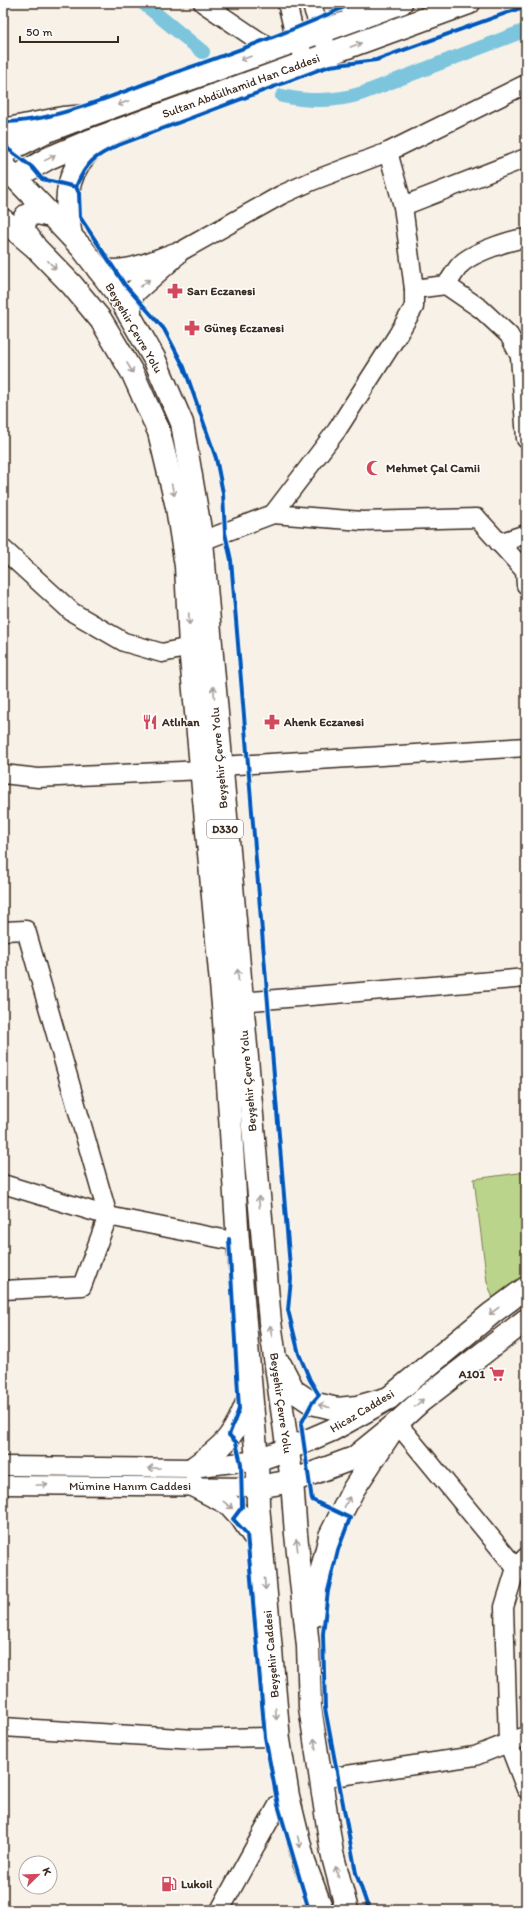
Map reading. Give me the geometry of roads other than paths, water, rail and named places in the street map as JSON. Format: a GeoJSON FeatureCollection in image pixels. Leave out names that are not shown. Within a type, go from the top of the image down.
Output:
{"type":"FeatureCollection","features":[{"type":"Feature","properties":{"kind":"main road"},"geometry":{"type":"LineString","coordinates":[[349,3],[373,13]]}},
{"type":"Feature","properties":{"kind":"main road","name":"Sultan Abdülhamid Han Caddesi"},"geometry":{"type":"LineString","coordinates":[[3,152],[47,132],[88,116],[401,3]]}},
{"type":"Feature","properties":{"kind":"main road","name":"Sultan Abdülhamid Han Caddesi"},"geometry":{"type":"LineString","coordinates":[[7,177],[115,131],[470,3]]}},
{"type":"Feature","properties":{"kind":"main road"},"geometry":{"type":"LineString","coordinates":[[3,130],[63,118],[88,116]]}},
{"type":"Feature","properties":{"kind":"main road"},"geometry":{"type":"LineString","coordinates":[[71,236],[66,199],[73,173],[86,154],[115,131]]}},
{"type":"Feature","properties":{"kind":"main road","name":"Beyşehir Çevre Yolu"},"geometry":{"type":"LineString","coordinates":[[7,177],[52,216],[71,236],[118,296],[154,358],[182,423],[202,541],[211,768],[223,1005],[238,1242],[251,1392]]}},
{"type":"Feature","properties":{"kind":"main road"},"geometry":{"type":"LineString","coordinates":[[35,247],[24,231],[25,217],[27,214],[35,213],[52,216]]}},
{"type":"Feature","properties":{"kind":"main road","name":"Beyşehir Çevre Yolu"},"geometry":{"type":"LineString","coordinates":[[3,220],[35,247],[72,285],[101,320],[133,374],[159,432],[177,507],[186,566],[190,647],[211,768],[241,1002],[270,1322],[292,1481]]}},
{"type":"Feature","properties":{"kind":"main road"},"geometry":{"type":"LineString","coordinates":[[98,269],[111,272],[126,271],[176,254]]}},
{"type":"Feature","properties":{"kind":"main road"},"geometry":{"type":"LineString","coordinates":[[130,316],[130,303],[134,292],[176,254]]}},
{"type":"Feature","properties":{"kind":"main road","name":"Hicaz Caddesi"},"geometry":{"type":"LineString","coordinates":[[257,1460],[288,1449],[336,1428],[389,1398],[492,1313],[526,1288]]}},
{"type":"Feature","properties":{"kind":"main road","name":"Hicaz Caddesi"},"geometry":{"type":"LineString","coordinates":[[258,1487],[292,1481],[348,1461],[397,1423],[421,1401],[526,1320]]}},
{"type":"Feature","properties":{"kind":"main road"},"geometry":{"type":"LineString","coordinates":[[275,1354],[294,1391],[312,1402],[337,1409],[357,1407],[389,1398]]}},
{"type":"Feature","properties":{"kind":"main road"},"geometry":{"type":"LineString","coordinates":[[251,1392],[241,1421],[231,1436],[194,1477],[229,1504],[241,1517],[262,1550]]}},
{"type":"Feature","properties":{"kind":"main road","name":"Beyşehir Caddesi"},"geometry":{"type":"LineString","coordinates":[[251,1392],[257,1460],[262,1550],[279,1740],[288,1796],[304,1862],[322,1910]]}},
{"type":"Feature","properties":{"kind":"main road"},"geometry":{"type":"LineString","coordinates":[[308,1646],[319,1581],[330,1536],[353,1490],[397,1423]]}},
{"type":"Feature","properties":{"kind":"main road"},"geometry":{"type":"LineString","coordinates":[[336,1428],[326,1442],[325,1449],[331,1458],[348,1461]]}},
{"type":"Feature","properties":{"kind":"main road","name":"D330"},"geometry":{"type":"LineString","coordinates":[[292,1481],[308,1646],[310,1707],[332,1853],[347,1910]]}},
{"type":"Feature","properties":{"kind":"street"},"geometry":{"type":"LineString","coordinates":[[203,3],[259,41],[274,48]]}},
{"type":"Feature","properties":{"kind":"street"},"geometry":{"type":"LineString","coordinates":[[287,3],[297,40],[307,62]]}},
{"type":"Feature","properties":{"kind":"street"},"geometry":{"type":"LineString","coordinates":[[311,3],[329,54]]}},
{"type":"Feature","properties":{"kind":"street"},"geometry":{"type":"LineString","coordinates":[[176,254],[306,184],[388,152],[526,84]]}},
{"type":"Feature","properties":{"kind":"street"},"geometry":{"type":"LineString","coordinates":[[274,514],[337,430],[414,307],[414,290],[403,206],[388,152]]}},
{"type":"Feature","properties":{"kind":"street"},"geometry":{"type":"LineString","coordinates":[[403,206],[526,158]]}},
{"type":"Feature","properties":{"kind":"street"},"geometry":{"type":"LineString","coordinates":[[446,285],[461,263],[486,250],[513,240],[526,238]]}},
{"type":"Feature","properties":{"kind":"street"},"geometry":{"type":"LineString","coordinates":[[414,290],[446,285],[481,309],[509,335],[523,355],[526,439]]}},
{"type":"Feature","properties":{"kind":"street"},"geometry":{"type":"LineString","coordinates":[[202,541],[274,514],[362,521],[477,518],[525,571],[526,585]]}},
{"type":"Feature","properties":{"kind":"street"},"geometry":{"type":"LineString","coordinates":[[499,543],[526,534]]}},
{"type":"Feature","properties":{"kind":"street"},"geometry":{"type":"LineString","coordinates":[[3,549],[72,612],[124,642],[162,653],[190,647]]}},
{"type":"Feature","properties":{"kind":"street"},"geometry":{"type":"LineString","coordinates":[[3,774],[38,778],[526,747]]}},
{"type":"Feature","properties":{"kind":"street"},"geometry":{"type":"LineString","coordinates":[[3,931],[26,930],[108,1216],[82,1286],[3,1290]]}},
{"type":"Feature","properties":{"kind":"street"},"geometry":{"type":"LineString","coordinates":[[241,1002],[526,978]]}},
{"type":"Feature","properties":{"kind":"street"},"geometry":{"type":"LineString","coordinates":[[3,1184],[108,1216],[238,1242]]}},
{"type":"Feature","properties":{"kind":"street"},"geometry":{"type":"LineString","coordinates":[[397,1423],[521,1563],[504,1607],[508,1742],[526,1789]]}},
{"type":"Feature","properties":{"kind":"street","name":"Hicaz Caddesi"},"geometry":{"type":"LineString","coordinates":[[194,1477],[257,1460]]}},
{"type":"Feature","properties":{"kind":"street","name":"Mümine Hanım Caddesi"},"geometry":{"type":"LineString","coordinates":[[3,1466],[194,1477],[258,1487]]}},
{"type":"Feature","properties":{"kind":"street","name":"Mümine Hanım Caddesi"},"geometry":{"type":"LineString","coordinates":[[3,1485],[194,1477]]}},
{"type":"Feature","properties":{"kind":"street"},"geometry":{"type":"LineString","coordinates":[[3,1727],[195,1739],[265,1737],[279,1740]]}},
{"type":"Feature","properties":{"kind":"street"},"geometry":{"type":"LineString","coordinates":[[320,1778],[475,1756],[526,1736]]}},
{"type":"Feature","properties":{"kind":"street"},"geometry":{"type":"LineString","coordinates":[[220,1910],[278,1805],[288,1796]]}},
{"type":"Feature","properties":{"kind":"waterway"},"geometry":{"type":"LineString","coordinates":[[143,3],[203,52]]}},
{"type":"Feature","properties":{"kind":"waterway"},"geometry":{"type":"LineString","coordinates":[[282,96],[313,100],[353,96],[526,30]]}},
{"type":"Feature","properties":{"kind":"place","name":"Sarı Eczanesi"},"geometry":{"type":"Point","coordinates":[175,291]}},
{"type":"Feature","properties":{"kind":"place","name":"Güneş Eczanesi"},"geometry":{"type":"Point","coordinates":[192,328]}},
{"type":"Feature","properties":{"kind":"place","name":"Mehmet Çal Camii"},"geometry":{"type":"Point","coordinates":[374,468]}},
{"type":"Feature","properties":{"kind":"place","name":"Atlıhan"},"geometry":{"type":"Point","coordinates":[150,722]}},
{"type":"Feature","properties":{"kind":"place","name":"Ahenk Eczanesi"},"geometry":{"type":"Point","coordinates":[272,722]}},
{"type":"Feature","properties":{"kind":"place","name":"A101"},"geometry":{"type":"Point","coordinates":[497,1374]}},
{"type":"Feature","properties":{"kind":"place","name":"Lukoil"},"geometry":{"type":"Point","coordinates":[169,1884]}}]}
